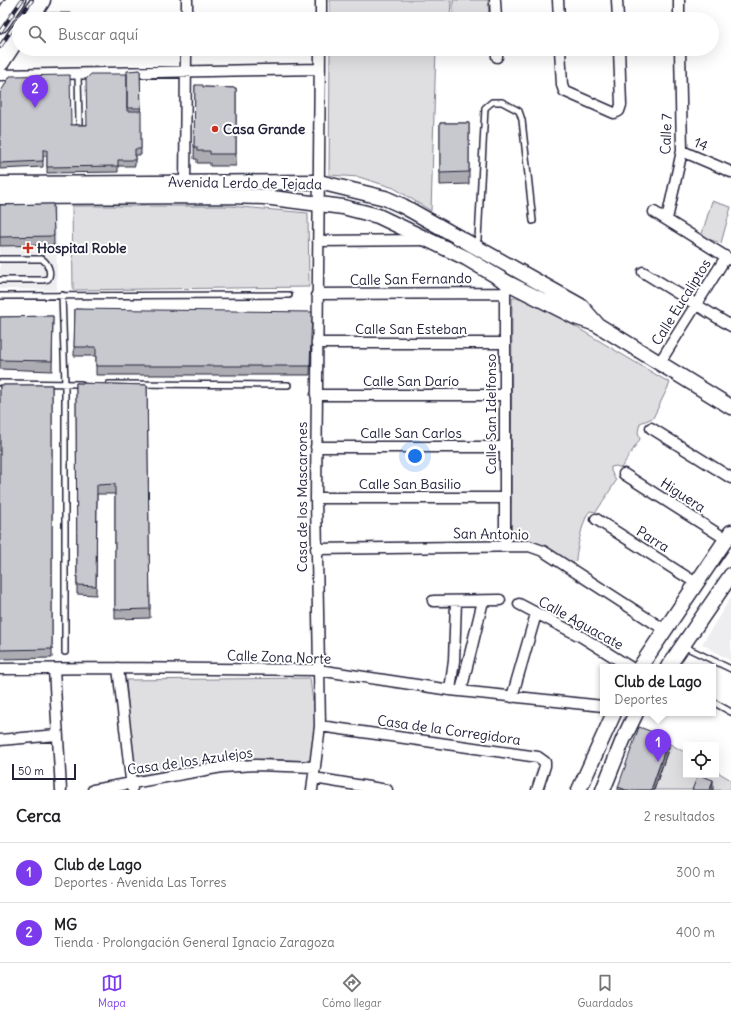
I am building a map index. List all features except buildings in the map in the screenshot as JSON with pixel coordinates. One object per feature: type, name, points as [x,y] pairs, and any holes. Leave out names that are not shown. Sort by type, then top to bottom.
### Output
[{"type":"highway","points":[[0,23],[16,0]]},
{"type":"highway","points":[[33,12],[41,0]]},
{"type":"highway","points":[[0,62],[12,44]]},
{"type":"street","points":[[187,0],[187,12]]},
{"type":"street","points":[[321,0],[321,12]]},
{"type":"street","points":[[496,0],[496,12]]},
{"type":"street","points":[[558,0],[559,12]]},
{"type":"street","points":[[617,0],[618,12]]},
{"type":"street","points":[[679,0],[679,12]]},
{"type":"street","points":[[185,189],[186,56]]},
{"type":"street","name":"Casa de los Mascarones","points":[[312,790],[320,726],[316,549],[316,343],[320,56]]},
{"type":"street","points":[[560,56],[562,84],[565,93],[614,113],[619,111],[621,105],[619,56]]},
{"type":"street","name":"Calle 7","points":[[667,219],[682,151],[680,56]]},
{"type":"street","points":[[0,75],[320,70]]},
{"type":"street","name":"14","points":[[682,151],[731,172]]},
{"type":"street","name":"Avenida Lerdo de Tejada","points":[[0,197],[32,199],[319,182],[385,198],[403,206],[469,253],[506,288],[575,317],[596,324],[731,407]]},
{"type":"street","name":"Avenida Lerdo de Tejada","points":[[0,184],[185,189],[318,202],[343,206],[378,216],[426,240],[469,253],[581,306],[596,324]]},
{"type":"street","points":[[654,212],[729,259]]},
{"type":"street","points":[[318,241],[426,240]]},
{"type":"street","name":"Calle Eucaliptos","points":[[660,362],[729,259]]},
{"type":"street","points":[[643,272],[731,326]]},
{"type":"street","name":"Calle San Fernando","points":[[317,294],[506,288]]},
{"type":"street","name":"Calle San Idelfonso","points":[[505,546],[506,288]]},
{"type":"street","name":"Calle San Esteban","points":[[316,343],[505,343]]},
{"type":"street","name":"Calle San Darío","points":[[316,395],[506,395]]},
{"type":"street","points":[[651,428],[731,478]]},
{"type":"street","name":"Calle San Carlos","points":[[316,447],[505,447]]},
{"type":"street","name":"Higuera","points":[[624,474],[729,536]]},
{"type":"street","name":"Calle San Basilio","points":[[316,498],[505,498]]},
{"type":"street","name":"Parra","points":[[596,520],[696,583]]},
{"type":"street","points":[[644,664],[696,583],[729,536]]},
{"type":"street","name":"San Antonio","points":[[316,549],[529,546],[543,551],[665,630]]},
{"type":"street","points":[[670,664],[731,575]]},
{"type":"street","points":[[433,601],[500,600]]},
{"type":"street","points":[[450,690],[454,661],[456,601]]},
{"type":"street","points":[[461,691],[483,601]]},
{"type":"street","name":"Calle Aguacate","points":[[519,604],[582,637],[625,664]]},
{"type":"street","points":[[512,697],[536,614]]},
{"type":"street","points":[[454,661],[467,662]]},
{"type":"street","points":[[118,668],[131,787]]},
{"type":"street","name":"Calle Zona Norte","points":[[0,669],[118,668],[318,670],[450,690],[600,706]]},
{"type":"street","points":[[54,669],[61,790]]},
{"type":"street","points":[[580,790],[613,716]]},
{"type":"street","points":[[603,790],[632,716]]},
{"type":"street","name":"Casa de la Corregidora","points":[[320,726],[538,757],[545,762],[545,766],[537,790]]},
{"type":"street","points":[[0,740],[57,735]]},
{"type":"street","name":"Casa de los Azulejos","points":[[93,790],[131,787],[222,767],[256,765],[315,767]]},
{"type":"street","points":[[314,778],[387,790]]},
{"type":"lane","points":[[78,73],[79,123]]},
{"type":"lane","points":[[469,253],[478,239],[485,108],[492,102],[502,102],[519,111],[522,120],[533,221]]},
{"type":"lane","points":[[0,259],[42,259],[48,266],[50,272],[48,279],[43,280],[0,280]]},
{"type":"lane","points":[[62,295],[66,384],[65,652]]},
{"type":"lane","points":[[0,296],[289,295]]},
{"type":"lane","points":[[0,383],[89,384]]},
{"type":"lane","points":[[105,384],[288,385]]},
{"type":"lane","points":[[682,646],[731,669]]},
{"type":"lane","points":[[716,704],[731,712]]},
{"type":"shaded area","points":[[330,0],[451,0],[450,12],[330,12]]},
{"type":"shaded area","points":[[453,0],[488,0],[489,12],[453,12]]},
{"type":"shaded area","points":[[330,56],[436,56],[431,211],[394,188],[359,177],[329,175]]},
{"type":"shaded area","points":[[712,201],[731,207],[721,243],[701,237]]},
{"type":"shaded area","name":"Hospital Roble","points":[[56,205],[57,290],[0,289],[0,208]]},
{"type":"shaded area","points":[[72,206],[230,206],[308,213],[309,287],[73,290]]},
{"type":"shaded area","points":[[512,298],[521,298],[566,321],[670,383],[653,418],[640,423],[638,432],[640,439],[621,468],[616,466],[611,467],[611,471],[616,481],[596,512],[590,511],[585,519],[577,549],[576,560],[571,565],[550,550],[536,544],[511,541]]},
{"type":"shaded area","points":[[731,597],[731,661],[702,644]]},
{"type":"shaded area","points":[[310,678],[316,727],[313,761],[264,759],[216,763],[134,780],[126,680]]},
{"type":"shaded area","points":[[642,728],[683,751],[683,778],[719,778],[719,773],[731,780],[731,790],[620,790]]},
{"type":"railway","points":[[14,12],[22,0]]},
{"type":"railway","points":[[24,12],[32,0]]},
{"type":"railway","points":[[0,32],[12,15]]},
{"type":"railway","points":[[0,47],[12,29]]},
{"type":"place","name":"MG","points":[[35,108]]},
{"type":"place","name":"Casa Grande","points":[[215,129]]},
{"type":"place","name":"Hospital Roble","points":[[28,248]]},
{"type":"place","name":"Club de Lago","points":[[658,762]]}]
